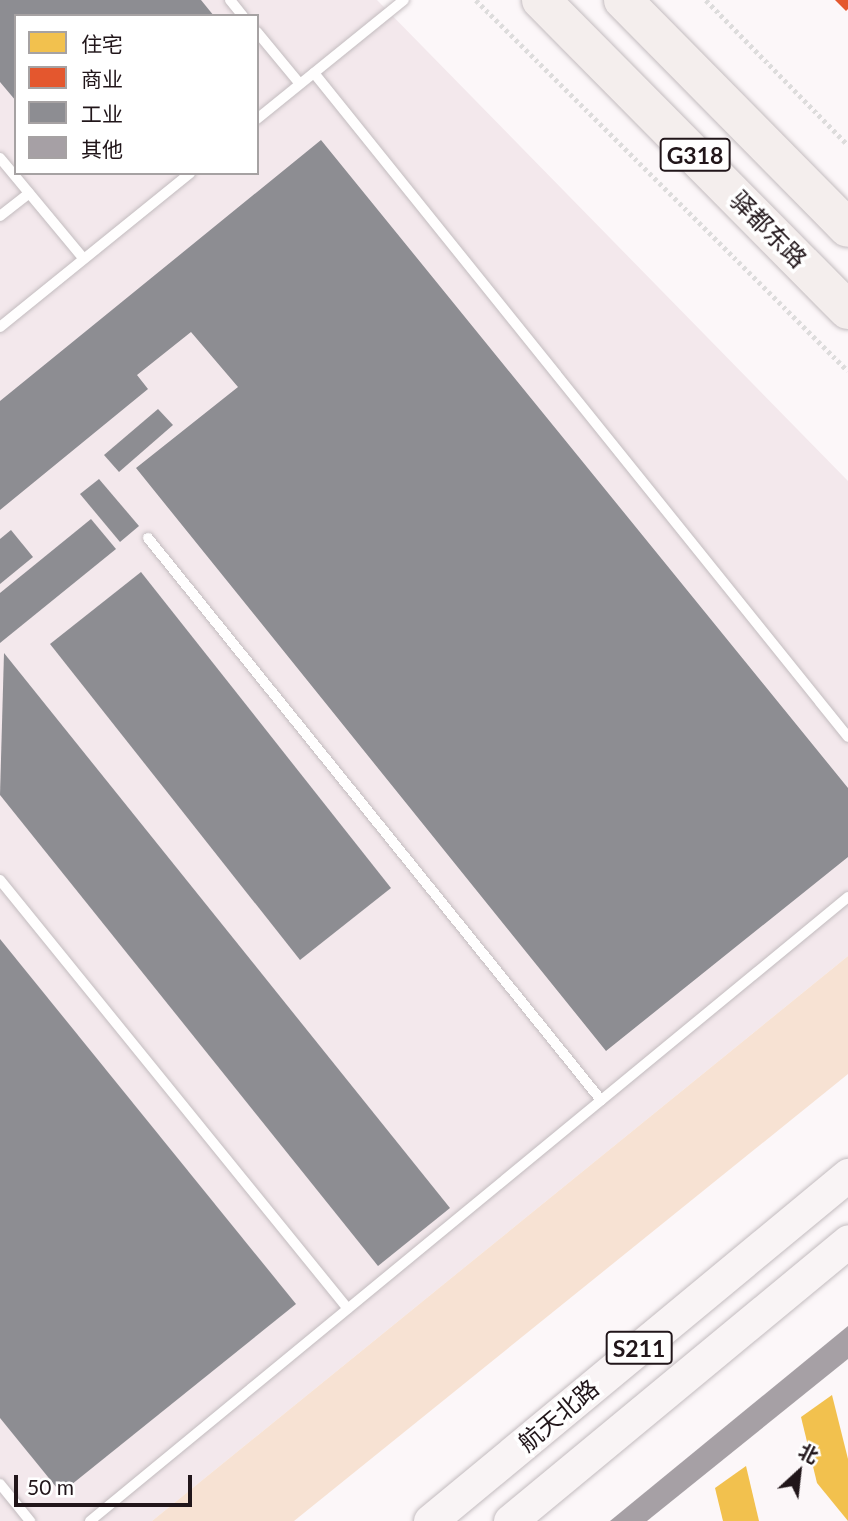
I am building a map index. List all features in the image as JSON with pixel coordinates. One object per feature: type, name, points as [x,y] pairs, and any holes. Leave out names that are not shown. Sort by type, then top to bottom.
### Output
[{"type":"highway","name":"驿都东路","points":[[541,0],[848,310]]},
{"type":"highway","name":"G318","points":[[623,0],[848,228]]},
{"type":"main road","name":"航天北路","points":[[430,1521],[848,1175]]},
{"type":"main road","name":"航天北路","points":[[510,1521],[848,1241]]},
{"type":"lane","points":[[230,0],[241,14]]},
{"type":"lane","points":[[259,117],[404,0]]},
{"type":"lane","points":[[259,34],[300,84]]},
{"type":"lane","points":[[314,73],[848,737]]},
{"type":"lane","points":[[0,158],[14,175]]},
{"type":"lane","points":[[14,175],[84,260]]},
{"type":"lane","points":[[0,327],[188,175]]},
{"type":"lane","points":[[0,216],[29,193]]},
{"type":"lane","points":[[148,538],[601,1100]]},
{"type":"lane","points":[[0,880],[348,1309]]},
{"type":"lane","points":[[90,1521],[848,897]]},
{"type":"lane","points":[[0,1484],[30,1521]]},
{"type":"path","points":[[476,0],[848,372]]},
{"type":"path","points":[[706,0],[848,145]]},
{"type":"shaded area","points":[[0,0],[377,0],[848,481],[848,956],[152,1521],[0,1521]]},
{"type":"shaded area","points":[[848,956],[848,1074],[294,1521],[152,1521]]},
{"type":"building: 住宅","points":[[832,1395],[848,1459],[848,1521],[817,1483],[801,1417]]},
{"type":"building: 住宅","points":[[746,1466],[759,1521],[723,1521],[715,1488]]},
{"type":"building: 商业","points":[[835,0],[848,0],[848,9],[846,11]]},
{"type":"building: 工业","points":[[0,0],[201,0],[212,14],[14,14],[14,99],[0,82]]},
{"type":"building: 工业","points":[[321,140],[848,788],[848,857],[606,1051],[136,468],[238,387],[191,332],[137,375],[148,389],[0,510],[0,401]]},
{"type":"building: 工业","points":[[158,409],[173,425],[119,472],[104,455]]},
{"type":"building: 工业","points":[[99,479],[139,526],[120,542],[80,494]]},
{"type":"building: 工业","points":[[91,519],[116,549],[0,643],[0,593]]},
{"type":"building: 工业","points":[[11,530],[33,557],[0,584],[0,539]]},
{"type":"building: 工业","points":[[141,572],[391,888],[300,960],[50,644]]},
{"type":"building: 工业","points":[[4,653],[450,1208],[378,1266],[0,795]]},
{"type":"building: 工业","points":[[0,939],[296,1304],[61,1493],[0,1418]]},
{"type":"building: 其他","points":[[848,1326],[848,1359],[647,1521],[610,1521]]}]
